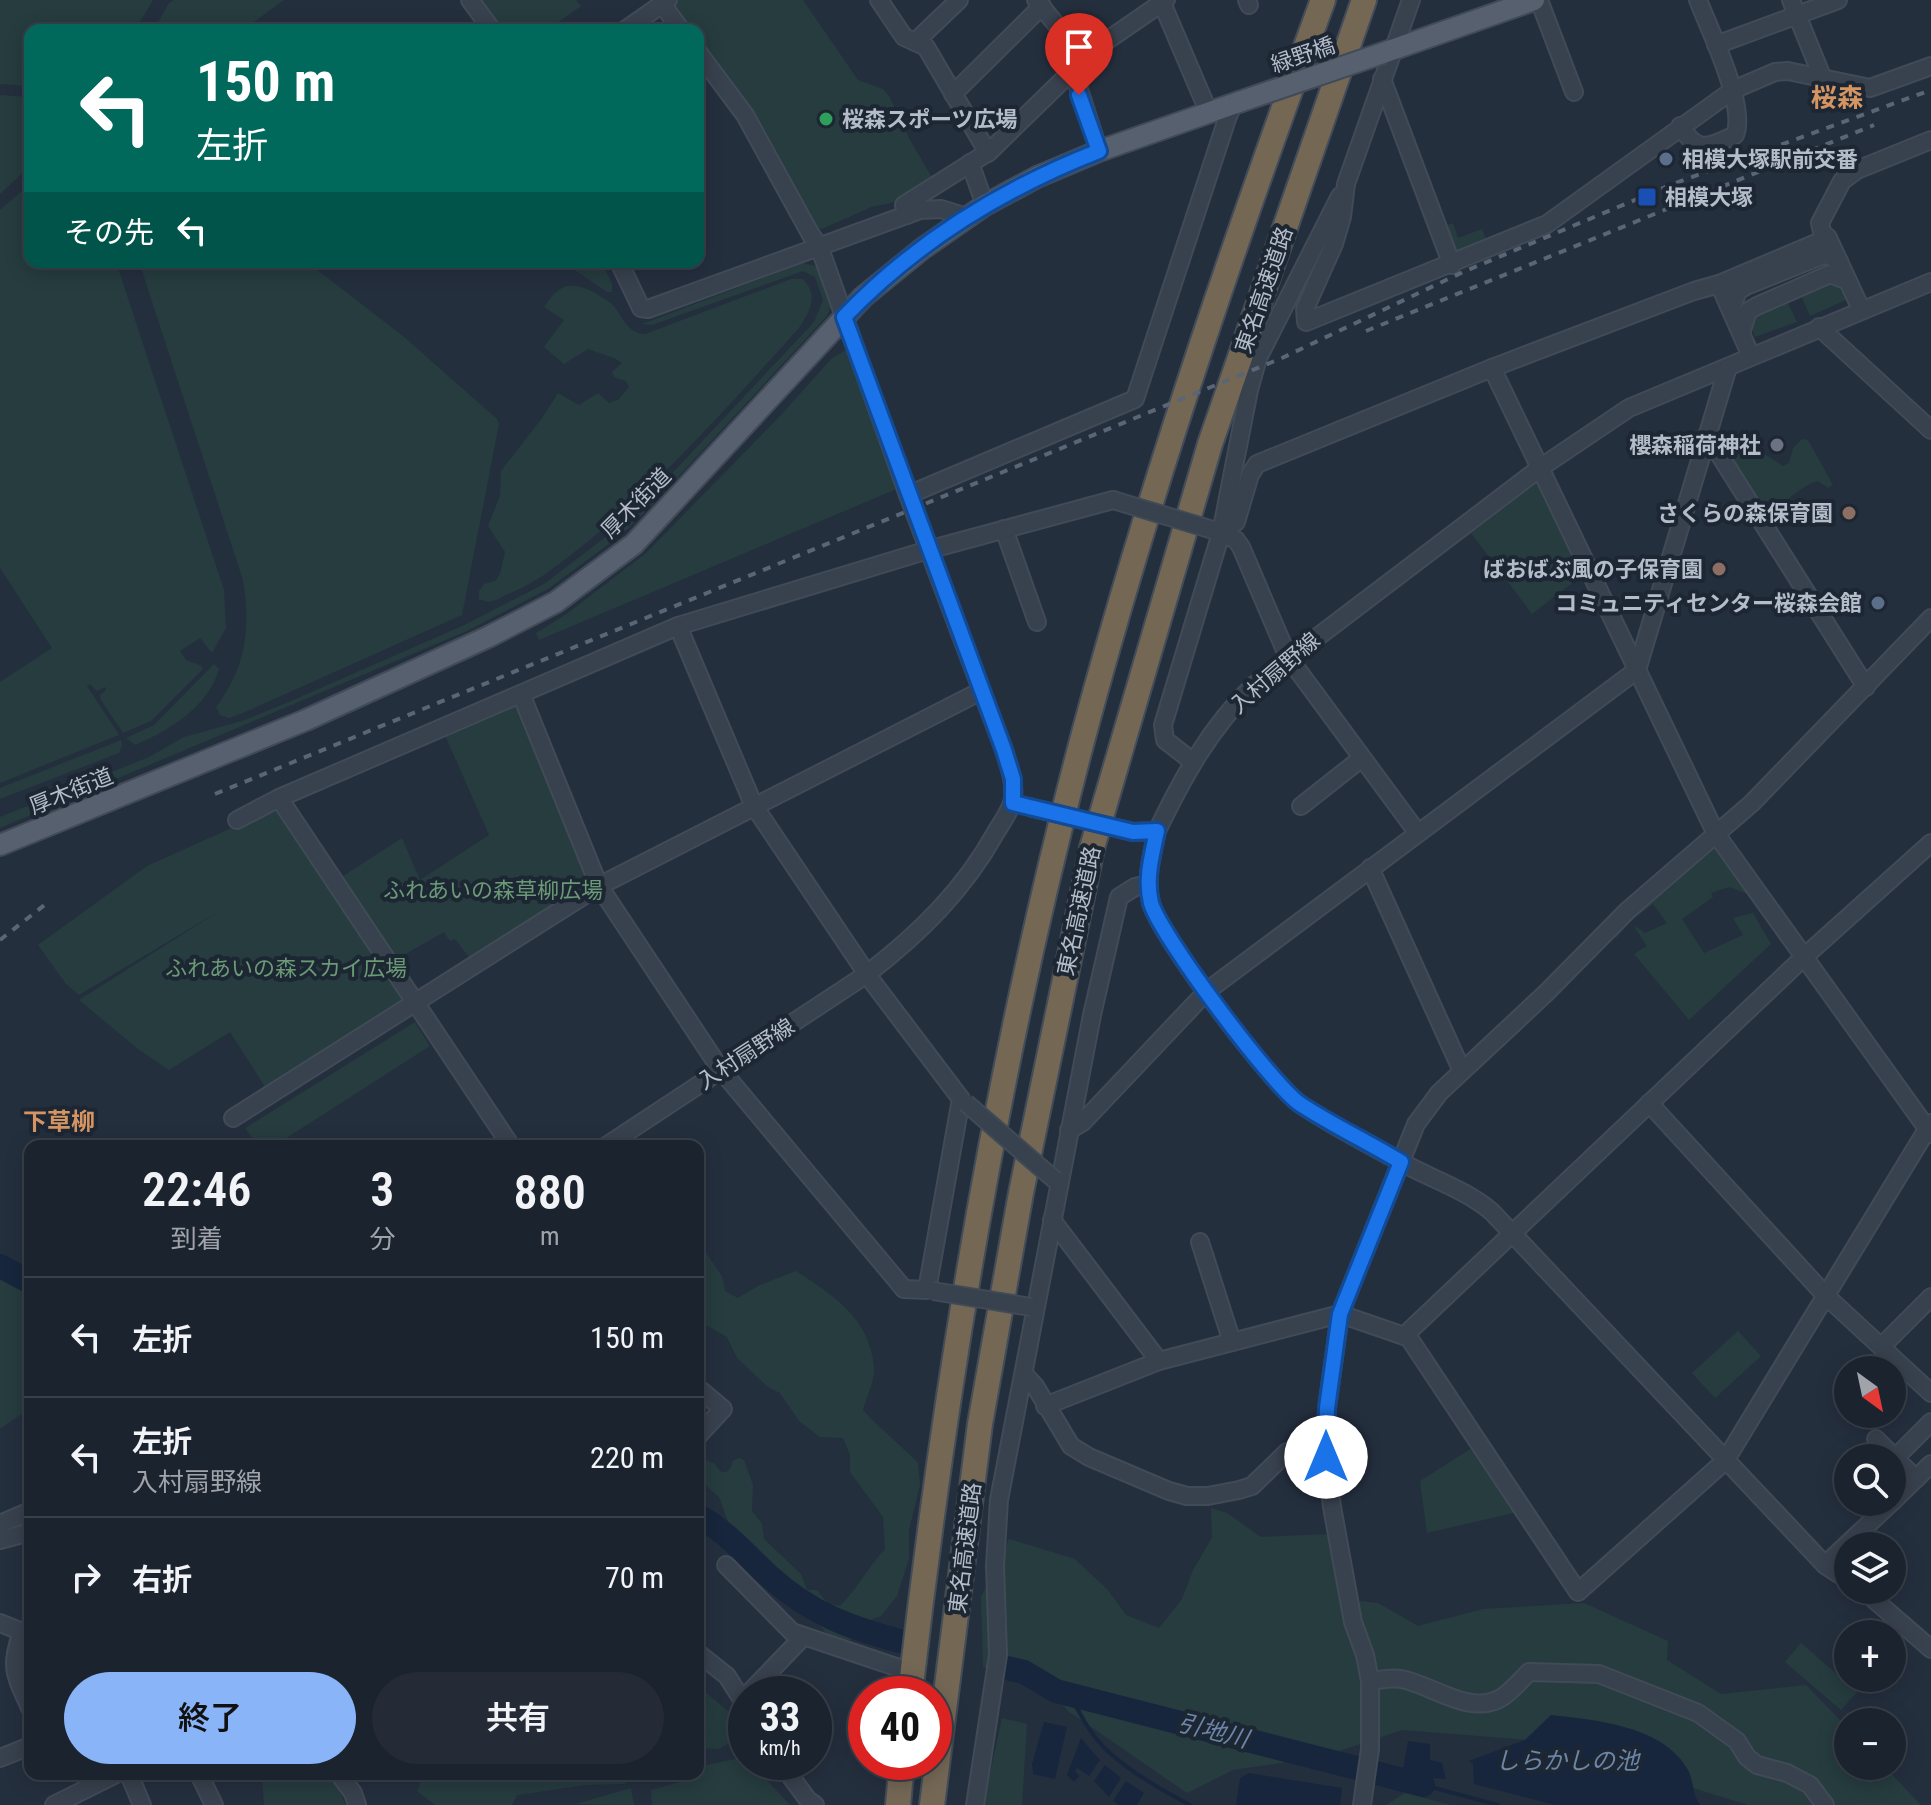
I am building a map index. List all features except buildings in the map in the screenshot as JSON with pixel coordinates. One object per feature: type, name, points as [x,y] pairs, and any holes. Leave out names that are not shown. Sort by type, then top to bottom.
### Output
[{"type":"highway","name":"東名高速道路","points":[[912,1676],[945,1419],[983,1186],[1056,843],[1094,695],[1172,429],[1323,0]]},
{"type":"highway","name":"東名高速道路","points":[[932,1805],[980,1424],[1021,1193],[1092,848],[1210,444],[1364,0]]},
{"type":"highway","points":[[898,1805],[900,1780]]},
{"type":"main road","name":"緑野橋","points":[[1236,102],[1537,0]]},
{"type":"main road","name":"厚木街道","points":[[0,845],[306,720],[488,637],[556,602],[634,544],[844,317],[896,269],[985,205],[1037,177],[1099,151],[1236,102]]},
{"type":"street","points":[[470,0],[488,24]]},
{"type":"street","points":[[879,0],[904,37],[926,47],[988,153]]},
{"type":"street","points":[[915,42],[959,0]]},
{"type":"street","points":[[1192,761],[1165,740],[1163,725],[1217,532],[1258,358],[1346,184],[1389,51],[1411,0]]},
{"type":"street","points":[[1537,0],[1574,92]]},
{"type":"street","points":[[1680,126],[1689,140],[1701,147],[1710,147],[1735,135],[1740,124],[1733,90],[1698,0]]},
{"type":"street","points":[[1716,45],[1794,8],[1838,0]]},
{"type":"street","points":[[634,24],[665,2],[678,24]]},
{"type":"street","points":[[907,215],[904,205],[988,153],[1071,69],[1164,2],[1209,113]]},
{"type":"street","points":[[953,94],[1039,3],[1059,28],[1099,151]]},
{"type":"street","points":[[1794,8],[1823,79]]},
{"type":"street","points":[[704,60],[745,115],[819,246],[1021,805],[1133,832],[1157,831]]},
{"type":"street","points":[[1346,184],[1342,217],[1334,244],[1305,309],[1306,322],[1547,224],[1733,90],[1775,72],[1788,71],[1870,88],[1931,66]]},
{"type":"street","points":[[1382,79],[1452,265]]},
{"type":"street","points":[[908,495],[1135,399],[1228,116],[1236,102]]},
{"type":"street","points":[[1861,309],[1820,223],[1842,181],[1857,170],[1931,140]]},
{"type":"street","points":[[970,163],[985,205]]},
{"type":"street","points":[[622,268],[641,308],[648,309],[920,210],[941,209],[967,217]]},
{"type":"street","points":[[1217,532],[1236,522],[1250,475],[1257,464],[1492,368],[1719,284],[1828,238]]},
{"type":"street","points":[[1736,321],[1738,291],[1746,286],[1821,256],[1828,255],[1843,271]]},
{"type":"street","points":[[1736,321],[1757,306],[1843,271]]},
{"type":"street","name":"入村扇野線","points":[[1148,884],[1157,831],[1192,761],[1234,704],[1288,657],[1540,468],[1629,408],[1931,282]]},
{"type":"street","points":[[1719,284],[1751,356]]},
{"type":"street","points":[[1819,327],[1931,430]]},
{"type":"street","points":[[1069,1130],[1083,1122],[1207,991],[1637,670],[1728,367]]},
{"type":"street","points":[[1045,1406],[1159,1361],[1340,1314],[1404,1336],[1409,1338],[1578,1592],[1725,1461],[1929,1128],[1716,834],[1492,368]]},
{"type":"street","points":[[1707,435],[1866,687]]},
{"type":"street","points":[[237,820],[279,798],[678,626],[928,550],[1113,500],[1236,540],[1288,657],[1417,832]]},
{"type":"street","points":[[1004,529],[1023,605],[1037,622]]},
{"type":"street","points":[[1362,1805],[1372,1724],[1370,1681],[1353,1622],[1332,1507],[1326,1457],[1327,1408],[1340,1314],[1422,1116],[1439,1093],[1546,993],[1627,911],[1752,803],[1931,618]]},
{"type":"street","points":[[678,626],[754,806],[867,974],[964,1101],[1058,1182]]},
{"type":"street","points":[[233,1118],[599,886],[981,691]]},
{"type":"street","points":[[521,694],[599,886],[721,1070],[904,1289],[930,1290],[1035,1307]]},
{"type":"street","points":[[1301,806],[1362,758]]},
{"type":"street","points":[[279,798],[507,1140]]},
{"type":"street","name":"入村扇野線","points":[[615,1140],[867,974],[906,944],[947,902],[1021,805]]},
{"type":"street","points":[[1404,1336],[1804,957],[1931,843]]},
{"type":"street","points":[[1370,868],[1462,1071]]},
{"type":"street","points":[[975,1805],[998,1655],[995,1566],[999,1500],[1058,1182],[1119,897],[1135,887],[1148,884],[1154,914],[1161,927],[1277,1083],[1298,1103],[1401,1162],[1479,1201],[1725,1461],[1834,1571]]},
{"type":"street","points":[[930,1290],[964,1101]]},
{"type":"street","points":[[1649,1103],[1826,1296],[1931,1393]]},
{"type":"street","points":[[1052,1220],[1159,1361]]},
{"type":"street","points":[[1200,1242],[1232,1342]]},
{"type":"street","points":[[1881,1347],[1931,1297]]},
{"type":"street","points":[[1024,1374],[1035,1386],[1071,1446],[1089,1457],[1187,1496],[1208,1496],[1252,1486],[1287,1452],[1326,1457]]},
{"type":"street","points":[[704,1393],[723,1409],[704,1430]]},
{"type":"street","points":[[1906,1447],[1931,1422]]},
{"type":"street","points":[[1876,1439],[1881,1444]]},
{"type":"street","points":[[1906,1489],[1931,1464]]},
{"type":"street","points":[[1906,1469],[1916,1479]]},
{"type":"street","points":[[0,1524],[24,1514]]},
{"type":"street","points":[[1825,1565],[1877,1516]]},
{"type":"street","points":[[0,1540],[24,1534]]},
{"type":"street","points":[[726,1565],[792,1632],[899,1668]]},
{"type":"street","points":[[1879,1604],[1931,1649]]},
{"type":"street","points":[[0,1623],[24,1632]]},
{"type":"street","points":[[24,1637],[13,1656],[14,1673],[24,1695]]},
{"type":"street","points":[[767,1676],[803,1637]]},
{"type":"street","points":[[704,1658],[728,1677]]},
{"type":"street","points":[[1370,1681],[1396,1678],[1435,1688],[1446,1696],[1470,1703],[1492,1702],[1504,1696],[1529,1672],[1599,1674],[1698,1713],[1737,1741],[1747,1757],[1757,1765],[1787,1773],[1810,1785],[1825,1805]]},
{"type":"street","points":[[0,1758],[24,1748]]},
{"type":"street","points":[[54,1805],[104,1780]]},
{"type":"street","points":[[132,1780],[142,1805]]},
{"type":"street","points":[[202,1780],[214,1805]]},
{"type":"street","points":[[343,1780],[357,1805]]},
{"type":"street","points":[[793,1780],[815,1805]]},
{"type":"green space","points":[[0,0],[153,0],[139,24],[24,24],[24,86],[0,84]]},
{"type":"green space","points":[[174,0],[284,0],[251,24],[157,24]]},
{"type":"green space","points":[[475,0],[576,0],[581,6],[556,24],[493,24]]},
{"type":"green space","name":"桜森スポーツ広場","points":[[679,0],[803,0],[858,80],[883,89],[889,96],[933,179],[898,200],[874,206],[815,232],[704,56],[704,24],[682,24],[671,5]]},
{"type":"green space","points":[[0,95],[24,97],[24,172],[0,194]]},
{"type":"green space","points":[[24,189],[24,268],[118,268],[224,590],[226,628],[212,653],[200,638],[180,651],[186,660],[203,669],[151,721],[123,733],[101,700],[100,695],[106,690],[105,687],[97,691],[90,684],[87,686],[119,735],[0,783],[0,682],[52,648],[0,568],[0,210]]},
{"type":"green space","points":[[1453,223],[1458,238],[1482,229],[1488,244],[1455,257],[1443,227]]},
{"type":"green space","points":[[803,263],[820,267],[832,305],[827,316],[655,502],[621,535],[548,589],[467,631],[0,828],[0,817],[149,757],[184,737],[245,720],[298,698],[464,625],[544,584],[616,529],[650,497],[814,322],[823,300],[815,277],[803,271],[652,325],[642,324]]},
{"type":"green space","points":[[141,268],[315,268],[403,336],[499,424],[462,615],[229,718],[220,715],[216,707],[234,677],[244,646],[246,614],[243,580]]},
{"type":"green space","points":[[572,268],[604,268],[612,283],[612,292],[607,292]]},
{"type":"green space","points":[[791,279],[803,279],[811,291],[811,304],[803,322],[678,458],[614,520],[544,575],[496,600],[488,602],[479,599],[479,591],[484,584],[495,581],[500,574],[505,552],[488,526],[500,496],[501,471],[558,393],[579,405],[598,393],[609,403],[618,400],[629,387],[626,381],[614,377],[612,372],[622,363],[614,358],[588,349],[564,364],[544,347],[564,320],[544,307],[555,293],[573,286],[597,294],[613,305],[630,328],[645,334]]},
{"type":"green space","points":[[1829,281],[1843,285],[1846,300],[1810,316],[1800,293]]},
{"type":"green space","points":[[1786,299],[1797,322],[1755,337],[1750,326],[1754,314]]},
{"type":"green space","points":[[844,351],[849,352],[899,488],[539,640],[536,633],[565,615],[646,553],[781,415],[832,358]]},
{"type":"green space","points":[[1739,435],[1746,436],[1754,452],[1766,455],[1783,466],[1789,463],[1793,448],[1802,439],[1808,440],[1833,485],[1828,488],[1818,481],[1798,492],[1769,516],[1760,513],[1727,453]]},
{"type":"green space","points":[[1537,483],[1542,484],[1584,574],[1532,614],[1471,533]]},
{"type":"green space","points":[[214,664],[219,669],[214,682],[186,716],[135,745],[126,738],[154,725]]},
{"type":"green space","name":"ふれあいの森草柳広場","points":[[517,702],[593,883],[472,961],[455,939],[450,941],[444,932],[397,959],[340,878],[402,838],[420,880],[489,835],[444,733]]},
{"type":"green space","points":[[121,740],[119,753],[0,799],[0,788]]},
{"type":"green space","name":"ふれあいの森スカイ広場","points":[[274,809],[280,810],[405,995],[401,1006],[267,1090],[230,1032],[169,1070],[138,1049],[79,1000],[221,910],[79,995],[66,984],[38,945],[147,866]]},
{"type":"green space","points":[[1714,843],[1750,895],[1729,887],[1711,893],[1713,897],[1682,919],[1704,953],[1743,935],[1733,918],[1753,913],[1771,944],[1689,1020],[1634,954],[1647,946],[1633,925],[1645,933],[1667,923],[1653,904],[1632,920],[1616,938],[1610,934]]},
{"type":"green space","points":[[415,1022],[430,1046],[283,1140],[254,1140],[245,1128]]},
{"type":"green space","points":[[704,1250],[722,1276],[725,1291],[738,1298],[760,1285],[796,1271],[848,1310],[866,1336],[874,1373],[863,1410],[918,1463],[920,1485],[909,1530],[909,1559],[897,1596],[881,1616],[865,1622],[857,1638],[840,1642],[824,1631],[804,1598],[773,1574],[762,1559],[735,1541],[719,1497],[705,1485],[706,1460],[724,1472],[729,1470],[733,1461],[739,1458],[744,1460],[753,1485],[752,1511],[762,1524],[764,1539],[801,1574],[807,1590],[817,1590],[828,1604],[840,1606],[885,1549],[883,1517],[850,1472],[850,1455],[843,1438],[820,1437],[799,1421],[780,1393],[768,1387],[737,1358],[727,1337],[704,1324]]},
{"type":"green space","points":[[0,1273],[24,1288],[24,1412],[0,1429]]},
{"type":"green space","points":[[1738,1331],[1761,1356],[1715,1398],[1692,1373]]},
{"type":"green space","points":[[1475,1446],[1518,1512],[1427,1533],[1420,1481]]},
{"type":"green space","points":[[1211,1508],[1227,1513],[1261,1537],[1330,1534],[1341,1599],[1378,1603],[1418,1626],[1483,1609],[1584,1603],[1668,1641],[1667,1660],[1721,1694],[1806,1685],[1834,1714],[1834,1780],[1897,1780],[1921,1805],[1748,1805],[1542,1741],[1402,1730],[1321,1757],[1233,1770],[1187,1793],[1068,1711],[1060,1701],[983,1667],[981,1597],[1009,1539],[1075,1559],[1108,1590],[1126,1615],[1159,1628],[1182,1599],[1193,1570],[1212,1538]]},
{"type":"green space","points":[[1801,1643],[1834,1672],[1834,1692],[1857,1692],[1843,1708],[1839,1708],[1785,1662]]},
{"type":"green space","points":[[704,1691],[728,1711],[728,1744],[719,1749],[704,1748]]},
{"type":"green space","points":[[1002,1718],[1027,1724],[1022,1805],[983,1805]]},
{"type":"green space","points":[[728,1761],[728,1780],[767,1780],[790,1805],[652,1805],[651,1790],[687,1780],[704,1780],[704,1766]]},
{"type":"green space","points":[[262,1780],[334,1780],[346,1805],[264,1805]]},
{"type":"green space","points":[[422,1780],[631,1780],[624,1784],[586,1785],[517,1795],[512,1805],[435,1805],[417,1791]]},
{"type":"green space","points":[[631,1788],[634,1805],[576,1804]]},
{"type":"green space","points":[[1405,1793],[1451,1805],[1386,1805]]},
{"type":"water","name":"しらかしの池","points":[[1551,1715],[1608,1723],[1663,1744],[1677,1755],[1688,1770],[1700,1805],[1555,1805],[1474,1784],[1473,1764],[1469,1761],[1525,1740]]},
{"type":"water","points":[[1044,1722],[1067,1727],[1055,1779],[1033,1774],[1032,1764]]},
{"type":"water","points":[[1081,1738],[1100,1760],[1089,1776],[1077,1768],[1075,1771],[1079,1776],[1074,1782],[1067,1775]]},
{"type":"water","points":[[1408,1741],[1430,1744],[1430,1760],[1442,1763],[1446,1779],[1402,1776]]},
{"type":"water","points":[[1105,1765],[1121,1778],[1109,1797],[1094,1781]]},
{"type":"water","points":[[1249,1773],[1342,1788],[1340,1805],[1236,1805],[1240,1778]]},
{"type":"water","points":[[1126,1781],[1144,1793],[1137,1805],[1119,1805],[1113,1801]]},
{"type":"waterway","name":"引地川","points":[[0,1266],[24,1279]]},
{"type":"waterway","name":"引地川","points":[[704,1520],[799,1600],[846,1624],[900,1641]]},
{"type":"waterway","name":"引地川","points":[[1007,1668],[1024,1672],[1056,1691],[1423,1785]]},
{"type":"waterway","points":[[1069,1694],[1089,1728],[1112,1755],[1150,1783],[1190,1805]]},
{"type":"waterway","points":[[1426,1776],[1423,1785],[1498,1805]]},
{"type":"railway","points":[[215,794],[1282,358],[1463,272],[1673,184],[1931,90]]},
{"type":"railway","points":[[1366,331],[1874,125]]},
{"type":"railway","points":[[0,940],[47,903]]},
{"type":"place","name":"桜森スポーツ広場","points":[[826,119]]},
{"type":"place","name":"相模大塚駅前交番","points":[[1666,159]]},
{"type":"place","name":"相模大塚","points":[[1647,197]]},
{"type":"place","name":"櫻森稲荷神社","points":[[1777,445]]},
{"type":"place","name":"さくらの森保育園","points":[[1849,513]]},
{"type":"place","name":"ばおばぶ風の子保育園","points":[[1719,569]]},
{"type":"place","name":"コミュニティセンター桜森会館","points":[[1878,603]]},
{"type":"district","name":"桜森","points":[[1837,98]]},
{"type":"district","name":"下草柳","points":[[59,1122]]},
{"type":"route","points":[[1079,95],[1099,151],[1037,177],[985,205],[896,269],[844,317],[1004,750],[1013,779],[1013,803],[1133,832],[1157,831],[1148,884],[1154,914],[1207,991],[1277,1083],[1298,1103],[1401,1162],[1340,1314],[1327,1408],[1326,1457]]}]
